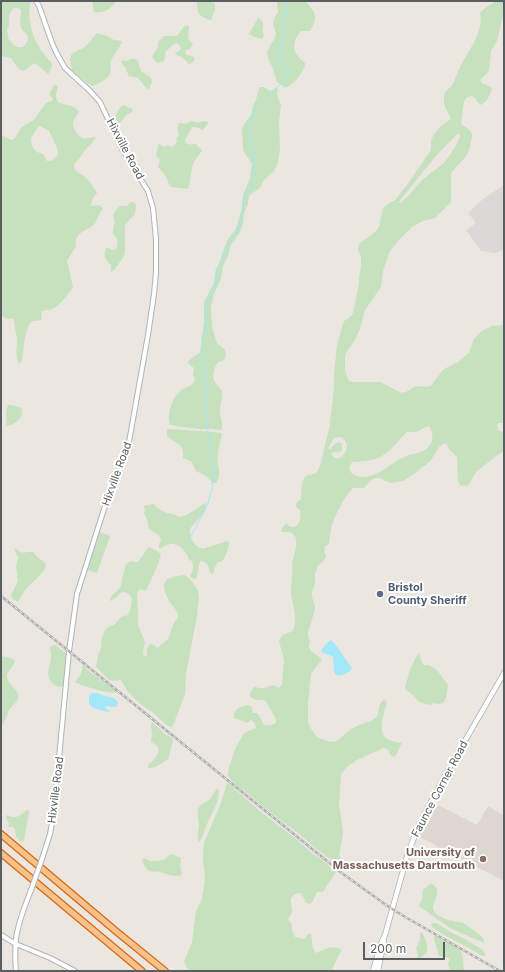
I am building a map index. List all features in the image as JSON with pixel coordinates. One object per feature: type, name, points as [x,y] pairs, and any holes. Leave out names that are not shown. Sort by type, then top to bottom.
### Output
[{"type":"highway","points":[[1,834],[165,971]]},
{"type":"highway","points":[[1,853],[142,971]]},
{"type":"main road","name":"Faunce Corner Road","points":[[373,971],[380,946],[385,935],[408,853],[419,825],[443,779],[504,673]]},
{"type":"main road","name":"Faunce Corner Road","points":[[378,971],[384,947],[385,935]]},
{"type":"street","name":"Hixville Road","points":[[16,971],[16,944],[20,921],[50,834],[54,812],[68,658],[76,598],[104,509],[129,442],[149,328],[156,273],[156,239],[153,208],[148,191],[122,148],[100,102],[65,68],[52,43],[36,1]]},
{"type":"street","points":[[1,935],[16,944],[50,958],[75,971]]},
{"type":"shaded area","points":[[504,185],[504,250],[495,253],[481,251],[466,230],[476,223],[468,213],[483,199]]},
{"type":"shaded area","name":"University of Massachusetts Dartmouth","points":[[434,803],[477,825],[488,806],[504,815],[504,881],[418,836]]},
{"type":"green space","points":[[1,1],[30,1],[29,14],[32,32],[40,49],[52,64],[49,73],[48,74],[35,63],[23,71],[19,69],[11,58],[1,56]],"holes":[[[14,8],[21,10],[21,29],[28,36],[26,44],[22,47],[16,46],[9,40],[7,29],[9,26],[9,16],[11,12]]]},
{"type":"green space","points":[[92,1],[116,1],[106,10],[94,12]]},
{"type":"green space","points":[[196,1],[210,1],[215,4],[215,10],[211,20],[203,17],[199,13]]},
{"type":"green space","points":[[277,1],[305,1],[315,14],[314,23],[310,31],[301,31],[294,44],[295,52],[305,63],[303,70],[295,81],[285,88],[277,82],[267,53],[276,33],[273,24],[274,18],[278,13]]},
{"type":"green space","points":[[496,1],[504,1],[504,12],[497,41],[491,51],[489,70],[480,80],[482,83],[491,87],[492,90],[486,101],[480,105],[472,96],[467,97],[464,101],[461,124],[472,133],[472,136],[470,149],[467,155],[451,173],[451,202],[435,218],[423,221],[413,226],[390,251],[383,271],[381,287],[365,310],[360,329],[355,340],[347,351],[345,357],[345,370],[350,382],[380,382],[402,393],[416,386],[431,386],[444,369],[458,362],[469,353],[474,339],[482,331],[492,326],[504,325],[504,423],[499,423],[497,425],[498,430],[501,432],[504,431],[504,451],[476,472],[470,483],[465,486],[460,485],[458,481],[457,457],[446,443],[443,444],[439,447],[426,465],[403,481],[391,483],[380,478],[376,478],[371,480],[364,488],[355,488],[351,490],[333,521],[329,544],[325,546],[325,559],[318,566],[312,592],[315,610],[308,632],[310,641],[309,647],[312,652],[322,659],[311,674],[308,703],[308,723],[317,737],[330,742],[337,741],[351,729],[377,717],[380,704],[384,699],[387,703],[382,722],[382,732],[387,739],[402,743],[395,757],[391,755],[387,749],[383,748],[357,760],[347,767],[341,774],[339,805],[343,833],[339,856],[343,863],[336,863],[237,786],[228,776],[236,747],[241,738],[244,733],[256,728],[255,723],[251,720],[247,723],[234,718],[234,713],[238,708],[248,705],[252,707],[253,713],[257,713],[259,715],[264,725],[274,724],[276,722],[276,719],[267,703],[264,700],[252,698],[250,694],[254,687],[262,688],[273,685],[279,688],[282,685],[284,660],[279,641],[283,635],[293,631],[295,626],[291,589],[292,564],[296,539],[294,534],[282,532],[281,530],[286,523],[293,527],[296,527],[298,524],[300,510],[296,507],[296,504],[301,499],[304,478],[316,473],[321,463],[330,424],[337,345],[345,320],[353,313],[358,289],[361,264],[361,257],[358,249],[359,245],[377,230],[385,206],[395,200],[407,185],[431,150],[431,141],[434,134],[440,127],[451,119],[444,105],[445,93],[452,86],[459,69],[478,34],[481,20],[480,13]],"holes":[[[458,134],[460,137],[444,163],[422,180],[400,203],[399,202],[401,199],[436,156]],[[428,426],[430,427],[432,435],[431,442],[423,451],[406,456],[371,476],[362,477],[352,474],[350,471],[349,469],[352,462],[380,457],[389,451],[407,432],[416,432]],[[340,437],[345,440],[347,445],[344,454],[338,458],[334,457],[331,453],[340,452],[342,449],[341,443],[336,443],[330,450],[328,448],[334,438]]]},
{"type":"green space","points":[[258,18],[263,22],[263,39],[249,34]]},
{"type":"green space","points":[[187,25],[189,27],[188,38],[193,44],[190,49],[186,50],[185,52],[187,55],[194,57],[195,59],[192,63],[189,64],[183,58],[175,54],[181,49],[176,43],[165,52],[163,62],[156,62],[152,57],[158,47],[158,42],[164,36],[177,36]]},
{"type":"green space","points":[[97,33],[114,40],[122,41],[111,61],[110,72],[107,78],[92,86],[72,70],[70,60],[73,53],[85,47]]},
{"type":"green space","points":[[131,59],[138,61],[141,71],[151,78],[152,82],[148,90],[138,78],[129,76],[126,68],[122,64],[122,60],[126,61]]},
{"type":"green space","points":[[54,85],[56,85],[58,87],[56,94],[57,101],[79,111],[73,125],[75,131],[83,139],[96,137],[75,163],[74,168],[87,179],[97,193],[92,200],[91,206],[99,205],[103,207],[94,225],[79,234],[76,239],[76,246],[67,261],[73,287],[64,300],[58,305],[52,309],[41,312],[41,320],[31,322],[26,335],[22,361],[19,364],[14,320],[12,318],[6,319],[1,315],[1,135],[11,140],[14,139],[22,127],[34,120],[46,103],[52,101],[53,99],[50,93]],"holes":[[[40,126],[49,131],[57,148],[58,154],[50,161],[47,161],[43,154],[34,149],[31,138]]]},
{"type":"green space","points":[[260,87],[264,87],[270,91],[275,87],[278,89],[277,95],[281,105],[279,121],[280,149],[277,165],[273,172],[264,180],[260,188],[249,196],[248,204],[244,213],[243,224],[240,232],[231,243],[228,256],[223,266],[221,279],[214,294],[211,306],[212,327],[217,343],[225,350],[226,354],[225,359],[219,362],[216,366],[213,375],[214,380],[222,392],[220,410],[222,429],[199,429],[170,425],[169,412],[174,399],[179,392],[193,384],[195,379],[193,375],[194,368],[188,363],[190,359],[200,352],[204,322],[204,302],[214,283],[215,273],[228,239],[236,229],[242,208],[243,195],[250,178],[252,164],[243,149],[242,129],[251,115]]},
{"type":"green space","points":[[123,105],[133,109],[132,112],[126,115],[121,122],[117,124],[113,120]]},
{"type":"green space","points":[[192,121],[198,123],[204,121],[208,122],[203,130],[192,127],[185,140],[188,144],[196,144],[202,151],[193,165],[188,188],[171,187],[165,175],[158,167],[160,160],[156,156],[158,146],[159,144],[165,147],[167,145],[172,147],[174,146],[177,141],[176,138],[179,135],[179,124],[186,124]]},
{"type":"green space","points":[[131,202],[135,203],[136,207],[135,214],[125,225],[124,256],[111,272],[111,265],[107,261],[104,254],[107,247],[112,250],[116,249],[118,245],[118,241],[113,234],[115,222],[113,215],[120,206],[126,206]]},
{"type":"green space","points":[[8,405],[21,408],[22,414],[16,422],[6,426],[7,410]]},
{"type":"green space","points":[[168,429],[222,434],[218,449],[219,476],[216,483],[213,483],[206,476],[196,471],[192,462],[183,458],[181,446],[167,436]]},
{"type":"green space","points":[[205,503],[206,507],[203,514],[190,529],[193,541],[201,548],[228,541],[229,544],[225,557],[222,561],[218,562],[213,574],[211,574],[208,565],[201,561],[197,577],[195,579],[190,577],[193,569],[192,561],[189,560],[182,548],[172,544],[159,548],[161,541],[160,536],[149,529],[143,506],[154,504],[157,508],[167,513],[180,517],[190,513]]},
{"type":"green space","points":[[100,532],[110,536],[97,573],[87,570]]},
{"type":"green space","points":[[149,547],[161,554],[147,589],[145,591],[140,589],[137,594],[138,625],[145,642],[143,655],[147,655],[147,648],[150,644],[158,648],[167,640],[174,623],[178,618],[177,611],[170,602],[164,590],[165,582],[172,577],[185,575],[194,584],[199,594],[197,616],[186,674],[185,694],[172,728],[140,704],[128,692],[121,680],[109,680],[96,667],[105,630],[114,625],[121,617],[128,615],[132,604],[131,597],[122,592],[112,601],[110,599],[121,587],[125,566],[130,561],[137,562]]},
{"type":"green space","points":[[14,548],[22,553],[33,552],[45,562],[46,566],[42,573],[24,591],[18,602],[12,598],[11,595],[18,581],[16,566],[18,558]]},
{"type":"green space","points":[[53,645],[67,654],[64,683],[62,687],[58,687],[52,683],[48,674],[51,661],[50,648]]},
{"type":"green space","points":[[419,653],[422,663],[437,670],[448,685],[446,697],[443,703],[434,703],[430,705],[423,703],[418,701],[406,690],[405,687],[410,670]]},
{"type":"green space","points":[[1,656],[11,658],[15,661],[7,675],[7,678],[17,692],[18,699],[9,711],[1,728]]},
{"type":"green space","points":[[83,665],[117,692],[100,691],[75,682],[82,671]]},
{"type":"green space","points":[[152,722],[165,734],[172,738],[173,741],[168,759],[155,767],[148,768],[148,765],[158,754],[157,746],[151,742]]},
{"type":"green space","points":[[227,783],[336,872],[323,892],[317,892],[310,904],[306,903],[302,894],[298,893],[293,896],[291,898],[292,911],[288,919],[292,925],[292,931],[295,937],[304,939],[308,934],[311,934],[315,952],[317,953],[332,948],[341,949],[332,971],[191,971],[187,968],[184,962],[192,942],[196,911],[201,901],[204,888],[204,843],[221,803]]},
{"type":"green space","points":[[217,789],[219,790],[219,794],[217,803],[199,842],[197,836],[199,826],[199,808],[209,800]]},
{"type":"green space","points":[[27,810],[29,812],[23,842],[16,837],[15,829],[13,827],[8,827],[9,823],[6,818],[7,815],[16,817],[23,814]]},
{"type":"green space","points":[[171,854],[181,858],[180,868],[182,875],[173,876],[150,871],[146,868],[142,861],[144,858],[150,861],[158,861],[165,859]]},
{"type":"green space","points":[[430,884],[433,884],[437,889],[437,895],[433,907],[437,915],[448,920],[463,923],[482,937],[484,943],[450,928],[419,906],[422,900],[423,890]]},
{"type":"green space","points":[[434,923],[481,949],[485,953],[485,956],[482,956],[442,934],[432,927],[431,924]]},
{"type":"green space","points":[[421,932],[427,945],[427,951],[418,959],[416,948],[420,940]]},
{"type":"green space","points":[[434,935],[458,947],[463,957],[464,971],[450,971],[448,964],[450,959],[439,956]]},
{"type":"water","points":[[331,640],[337,646],[352,669],[342,675],[336,675],[334,672],[333,657],[321,650]]},
{"type":"water","points":[[92,693],[114,698],[118,703],[116,707],[106,706],[105,708],[110,711],[108,712],[93,708],[89,704],[89,696]]},
{"type":"waterway","points":[[190,538],[207,506],[212,489],[214,466],[208,435],[202,337],[207,323],[204,308],[217,281],[216,270],[224,251],[234,241],[241,220],[244,194],[252,190],[254,153],[247,128],[256,107],[280,85],[290,72],[279,59],[288,1]]},
{"type":"railway","points":[[1,596],[343,874],[389,907],[500,971]]},
{"type":"place","name":"Bristol County Sheriff","points":[[380,594]]},
{"type":"place","name":"University of Massachusetts Dartmouth","points":[[483,859]]}]
